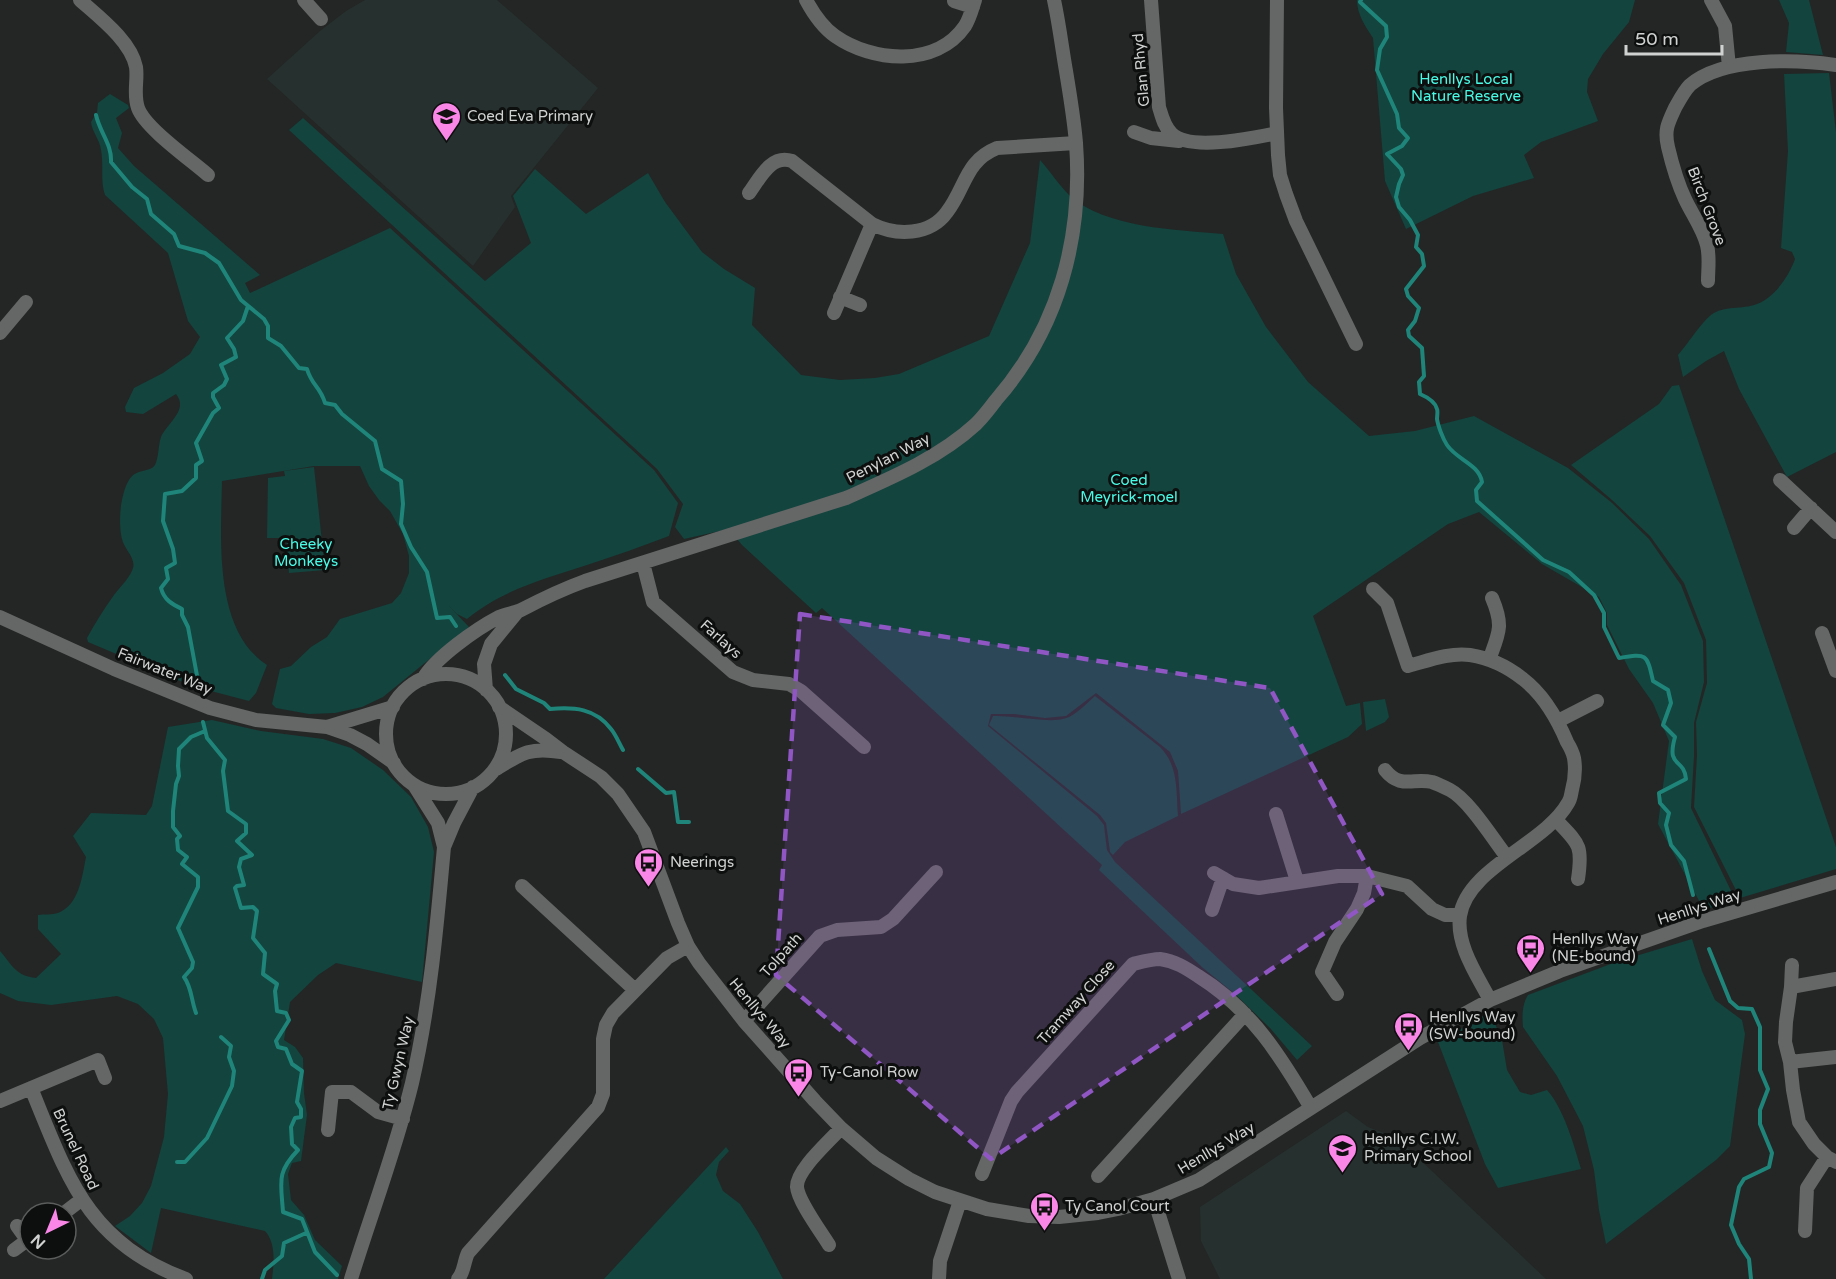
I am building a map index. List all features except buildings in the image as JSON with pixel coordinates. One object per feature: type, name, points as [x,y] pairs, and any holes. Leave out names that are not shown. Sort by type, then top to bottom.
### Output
[{"type":"street","points":[[80,0],[129,48],[136,67],[135,92],[138,109],[147,123],[208,174]]},
{"type":"street","points":[[304,0],[321,18]]},
{"type":"street","points":[[806,0],[811,11],[833,35],[860,50],[892,57],[928,53],[957,36],[965,26],[974,3],[954,1]]},
{"type":"street","name":"Penylan Way","points":[[423,679],[429,668],[501,616],[518,611],[558,591],[585,581],[846,498],[932,456],[976,424],[1006,390],[1030,356],[1046,326],[1064,281],[1071,246],[1076,195],[1076,143],[1054,0]]},
{"type":"street","name":"Glan Rhyd","points":[[1151,0],[1159,108],[1163,122],[1171,134],[1184,141]]},
{"type":"street","points":[[1278,0],[1277,134],[1280,175],[1307,246],[1356,344]]},
{"type":"street","points":[[1711,0],[1725,26],[1730,67]]},
{"type":"street","name":"Birch Grove","points":[[1708,281],[1707,243],[1685,199],[1668,146],[1667,124],[1678,102],[1689,86],[1710,73],[1730,67],[1744,64],[1806,61],[1836,65]]},
{"type":"street","points":[[1134,132],[1151,138],[1184,141],[1220,141],[1277,134]]},
{"type":"street","points":[[749,193],[777,160],[792,161],[872,224],[881,229],[907,233],[936,222],[947,213],[970,168],[988,151],[997,148],[1076,143]]},
{"type":"street","points":[[759,180],[771,189]]},
{"type":"street","points":[[834,313],[872,224]]},
{"type":"street","points":[[840,297],[860,305]]},
{"type":"street","points":[[0,333],[26,302]]},
{"type":"street","points":[[1780,480],[1836,532]]},
{"type":"street","points":[[1794,528],[1811,508]]},
{"type":"street","name":"Farlays","points":[[643,563],[653,602],[734,672],[753,680],[789,684],[864,747]]},
{"type":"street","points":[[1373,589],[1387,603],[1407,666],[1468,654],[1505,666],[1544,698],[1558,721],[1574,756],[1575,775],[1570,801],[1556,820],[1507,857],[1476,885],[1466,899],[1460,915],[1463,946],[1490,1000]]},
{"type":"street","points":[[1489,660],[1499,632],[1500,615],[1492,598]]},
{"type":"street","name":"Penylan Way","points":[[486,690],[484,664],[490,644],[518,611]]},
{"type":"street","name":"Fairwater Way","points":[[0,617],[114,669],[210,708],[256,720],[327,727],[367,744],[394,763]]},
{"type":"street","points":[[1822,633],[1832,651],[1836,671]]},
{"type":"street","points":[[439,674],[451,674],[474,680],[499,706],[506,727],[504,750],[493,771],[473,787],[454,793],[430,791],[413,783],[394,763],[389,752],[387,729],[393,707],[407,688],[423,679],[439,674]]},
{"type":"street","points":[[1558,721],[1598,701]]},
{"type":"street","name":"Henllys Way","points":[[499,706],[601,777],[618,794],[644,832],[664,891],[688,946],[744,1021],[841,1128],[876,1158],[935,1192],[987,1209],[1029,1216],[1059,1217],[1118,1209],[1154,1199],[1199,1180],[1420,1038],[1490,1000],[1560,971],[1703,921],[1836,882]]},
{"type":"street","name":"Fairwater Way","points":[[327,727],[393,707]]},
{"type":"street","name":"Henllys Way","points":[[493,771],[532,750],[563,752]]},
{"type":"street","points":[[1385,770],[1392,779],[1406,782],[1431,782],[1452,790],[1467,805],[1507,857]]},
{"type":"street","name":"Ty Gwyn Way","points":[[413,783],[438,823],[444,847]]},
{"type":"street","name":"Ty Gwyn Way","points":[[351,1279],[403,1119],[420,1047],[428,1003],[444,847],[473,787]]},
{"type":"street","points":[[1276,814],[1297,881]]},
{"type":"street","points":[[1556,820],[1576,841],[1581,859],[1578,879]]},
{"type":"street","name":"Tolpath","points":[[744,1021],[820,936],[837,930],[881,927],[893,919],[936,872]]},
{"type":"street","points":[[1212,910],[1219,875],[1233,884],[1259,888],[1338,876],[1367,876],[1407,886],[1432,909],[1445,915],[1460,915]]},
{"type":"street","points":[[1337,994],[1322,972],[1344,927],[1357,909],[1364,893],[1367,876]]},
{"type":"street","points":[[522,886],[635,990]]},
{"type":"street","points":[[458,1279],[462,1275],[463,1263],[468,1253],[598,1107],[603,1094],[603,1039],[606,1025],[613,1014],[668,958],[688,946]]},
{"type":"street","name":"Tramway Close","points":[[982,1174],[1011,1101],[1017,1092],[1133,964],[1159,959],[1178,963],[1213,985],[1258,1027],[1276,1051],[1311,1108]]},
{"type":"street","points":[[1792,965],[1785,1042],[1799,1122],[1814,1144],[1831,1160],[1807,1188],[1804,1231]]},
{"type":"street","points":[[1791,987],[1836,979]]},
{"type":"street","points":[[1098,1176],[1245,1014]]},
{"type":"street","points":[[1790,1062],[1836,1057]]},
{"type":"street","points":[[0,1101],[98,1060],[105,1078]]},
{"type":"street","name":"Brunel Road","points":[[31,1088],[81,1200],[99,1222],[131,1252],[176,1277]]},
{"type":"street","points":[[328,1130],[332,1092],[351,1092],[378,1112],[403,1119]]},
{"type":"street","points":[[829,1245],[800,1197],[797,1187],[799,1176],[841,1128]]},
{"type":"street","points":[[1154,1199],[1179,1279]]},
{"type":"street","points":[[939,1279],[940,1261],[960,1201]]},
{"type":"street","points":[[14,1250],[18,1247]]},
{"type":"highlighted area","points":[[800,614],[1270,688],[1382,894],[991,1159],[776,975]]},
{"type":"shaded area","name":"Coed Eva Primary","points":[[365,0],[497,0],[598,88],[511,196],[515,207],[473,266],[267,79],[320,31]]},
{"type":"shaded area","name":"Henllys C.I.W. Primary School","points":[[1346,1111],[1368,1127],[1397,1138],[1546,1279],[1220,1279],[1201,1241],[1200,1207]]},
{"type":"green space","name":"Henllys Local Nature Reserve","points":[[1357,0],[1635,0],[1629,22],[1603,54],[1588,79],[1587,92],[1598,121],[1541,142],[1524,155],[1534,178],[1473,196],[1406,229],[1385,181],[1373,38],[1360,15]]},
{"type":"green space","points":[[1779,0],[1809,0],[1823,55],[1786,52],[1789,23]]},
{"type":"green space","points":[[1829,73],[1836,132],[1836,452],[1787,477],[1739,389],[1724,351],[1683,377],[1678,355],[1711,315],[1722,310],[1751,306],[1764,301],[1775,291],[1789,272],[1795,259],[1792,252],[1781,248],[1788,151],[1784,74]]},
{"type":"green space","points":[[110,94],[128,105],[129,108],[116,118],[122,133],[118,148],[134,166],[260,275],[245,283],[250,293],[390,228],[654,470],[678,503],[669,536],[524,586],[494,600],[467,619],[457,614],[449,606],[469,627],[383,697],[362,707],[335,713],[309,714],[276,708],[272,704],[280,669],[291,666],[311,647],[327,637],[340,619],[392,603],[401,593],[409,573],[409,556],[403,534],[390,511],[369,486],[360,466],[314,466],[222,481],[222,555],[229,606],[237,630],[250,649],[267,665],[256,693],[249,701],[192,686],[88,642],[87,638],[96,621],[133,568],[133,561],[122,539],[120,525],[126,486],[132,476],[155,465],[161,437],[176,416],[180,406],[176,394],[143,414],[126,412],[125,407],[134,388],[163,373],[190,354],[200,337],[188,321],[168,253],[105,195],[102,156],[91,122],[97,112],[98,103]]},
{"type":"green space","name":"Coed Meyrick-moel","points":[[303,118],[485,281],[531,243],[513,196],[535,169],[586,214],[648,173],[665,202],[702,252],[755,288],[752,325],[801,375],[840,380],[899,374],[989,336],[1030,243],[1040,160],[1069,195],[1084,206],[1102,214],[1121,221],[1164,229],[1223,234],[1236,274],[1266,327],[1308,382],[1369,436],[1415,431],[1474,416],[1568,468],[1611,502],[1649,539],[1681,585],[1703,641],[1704,682],[1694,723],[1691,808],[1735,899],[1704,910],[1658,824],[1669,741],[1653,703],[1629,669],[1607,625],[1607,613],[1599,597],[1542,564],[1479,512],[1448,524],[1313,616],[1346,706],[1360,703],[1362,724],[1348,737],[1181,814],[1178,771],[1170,752],[1096,693],[1066,716],[1045,718],[991,714],[988,726],[1097,816],[1104,825],[1107,850],[1115,862],[1312,1046],[1297,1060],[1270,1028],[1235,994],[1203,968],[1099,870],[1102,865],[822,608],[816,613],[742,545],[729,529],[684,539],[675,527],[683,504],[657,469],[289,130]]},
{"type":"green space","points":[[1679,385],[1836,847],[1836,869],[1740,898],[1694,807],[1696,722],[1707,683],[1706,640],[1684,583],[1650,536],[1571,465],[1659,404],[1672,386]]},
{"type":"green space","name":"Cheeky Monkeys","points":[[314,467],[325,570],[289,573],[286,538],[267,538],[268,478],[285,476],[284,471]]},
{"type":"green space","points":[[1095,696],[1160,747],[1171,762],[1174,771],[1178,816],[1125,842],[1113,855],[1110,852],[1106,823],[1100,815],[989,725],[993,716],[1043,720],[1062,719],[1076,713]]},
{"type":"green space","points":[[1385,699],[1389,717],[1385,722],[1366,731],[1363,702]]},
{"type":"green space","points":[[212,720],[261,731],[323,739],[351,748],[383,770],[411,797],[428,827],[434,852],[422,982],[336,963],[318,975],[290,1002],[284,1040],[295,1047],[303,1058],[307,1115],[301,1161],[292,1163],[288,1174],[291,1200],[304,1215],[315,1240],[342,1266],[338,1279],[272,1279],[273,1247],[265,1231],[161,1208],[151,1253],[115,1226],[130,1216],[142,1203],[151,1186],[164,1137],[168,1094],[163,1038],[154,1019],[138,1004],[117,996],[51,1005],[18,1001],[0,993],[0,951],[19,972],[36,978],[61,954],[38,929],[38,915],[56,914],[71,904],[75,897],[86,857],[73,836],[91,813],[146,815],[152,806],[168,727]]},
{"type":"green space","points":[[1692,939],[1702,971],[1715,1000],[1742,1020],[1745,1034],[1730,1146],[1716,1160],[1606,1244],[1594,1170],[1583,1126],[1557,1076],[1523,1027],[1525,1002],[1528,995],[1616,962]]},
{"type":"green space","points":[[1490,1012],[1502,1040],[1507,1070],[1520,1092],[1531,1095],[1547,1090],[1553,1098],[1568,1128],[1581,1169],[1498,1188],[1485,1164],[1438,1042]]},
{"type":"green space","points":[[726,1147],[729,1151],[719,1162],[716,1175],[723,1191],[740,1204],[783,1279],[604,1279]]},
{"type":"waterway","points":[[1361,0],[1360,2],[1386,26],[1387,37],[1380,49],[1377,70],[1397,114],[1399,128],[1408,138],[1402,146],[1387,154],[1401,169],[1403,175],[1396,197],[1399,207],[1410,220],[1418,235],[1416,247],[1422,254],[1424,266],[1406,289],[1408,296],[1419,308],[1415,321],[1408,330],[1409,336],[1422,348],[1424,376],[1419,382],[1420,394],[1436,406],[1438,425],[1447,445],[1456,455],[1472,466],[1480,476],[1482,482],[1476,490],[1477,501],[1543,560],[1569,572],[1594,595],[1604,613],[1604,627],[1619,658],[1635,656],[1644,658],[1649,665],[1653,681],[1668,690],[1671,703],[1663,725],[1675,737],[1674,759],[1685,772],[1686,779],[1659,793],[1660,803],[1669,813],[1666,825],[1671,845],[1684,861],[1693,895]]},
{"type":"waterway","points":[[96,115],[110,150],[111,162],[132,187],[147,199],[151,214],[174,234],[179,246],[205,253],[219,263],[241,300],[264,319],[268,326],[268,338],[281,346],[299,368],[307,369],[325,403],[335,405],[342,414],[375,441],[382,469],[401,481],[403,504],[401,524],[411,547],[427,572],[437,618],[450,617],[456,626]]},
{"type":"waterway","points":[[198,681],[188,627],[182,615],[182,609],[166,599],[161,588],[168,579],[166,568],[175,563],[173,549],[163,521],[165,494],[182,491],[196,478],[196,465],[202,461],[196,443],[213,413],[219,408],[213,393],[224,385],[227,379],[221,365],[236,357],[227,338],[243,321],[248,306]]},
{"type":"waterway","points":[[505,675],[516,689],[544,703],[550,709],[584,710],[598,717],[613,731],[623,750]]},
{"type":"waterway","points":[[203,722],[207,738],[225,760],[223,771],[228,811],[246,824],[246,833],[237,841],[252,855],[241,859],[239,867],[244,885],[235,888],[241,908],[253,907],[257,911],[253,938],[265,953],[263,974],[277,984],[275,991],[277,1011],[286,1013],[289,1020],[276,1041],[278,1047],[286,1049],[292,1064],[302,1071],[297,1102],[301,1109],[301,1117],[295,1118],[291,1127],[292,1144],[298,1150],[283,1172],[281,1185],[283,1212],[302,1219],[315,1252],[337,1275]]},
{"type":"waterway","points":[[196,1013],[189,985],[184,977],[192,968],[193,962],[178,928],[198,887],[198,877],[182,864],[187,857],[178,850],[177,839],[180,836],[173,827],[173,811],[179,776],[179,749],[191,737],[205,731]]},
{"type":"waterway","points":[[638,769],[666,793],[674,792],[678,822],[689,822]]},
{"type":"waterway","points":[[1709,949],[1730,1001],[1738,1008],[1752,1009],[1760,1027],[1760,1070],[1768,1089],[1760,1110],[1760,1124],[1772,1153],[1769,1167],[1744,1179],[1739,1187],[1731,1225],[1739,1244],[1749,1259],[1751,1279]]},
{"type":"waterway","points":[[177,1162],[185,1162],[207,1138],[232,1086],[234,1071],[229,1057],[231,1046],[221,1037]]},
{"type":"waterway","points":[[262,1279],[265,1270],[282,1256],[284,1243],[306,1233]]},
{"type":"place","name":"Coed Eva Primary","points":[[446,142]]},
{"type":"place","name":"Neerings","points":[[649,888]]},
{"type":"place","name":"Henllys Way (NE-bound)","points":[[1531,974]]},
{"type":"place","name":"Henllys Way (SW-bound)","points":[[1408,1052]]},
{"type":"place","name":"Ty-Canol Row","points":[[799,1098]]},
{"type":"place","name":"Henllys C.I.W. Primary School","points":[[1343,1174]]},
{"type":"place","name":"Ty Canol Court","points":[[1044,1232]]}]
